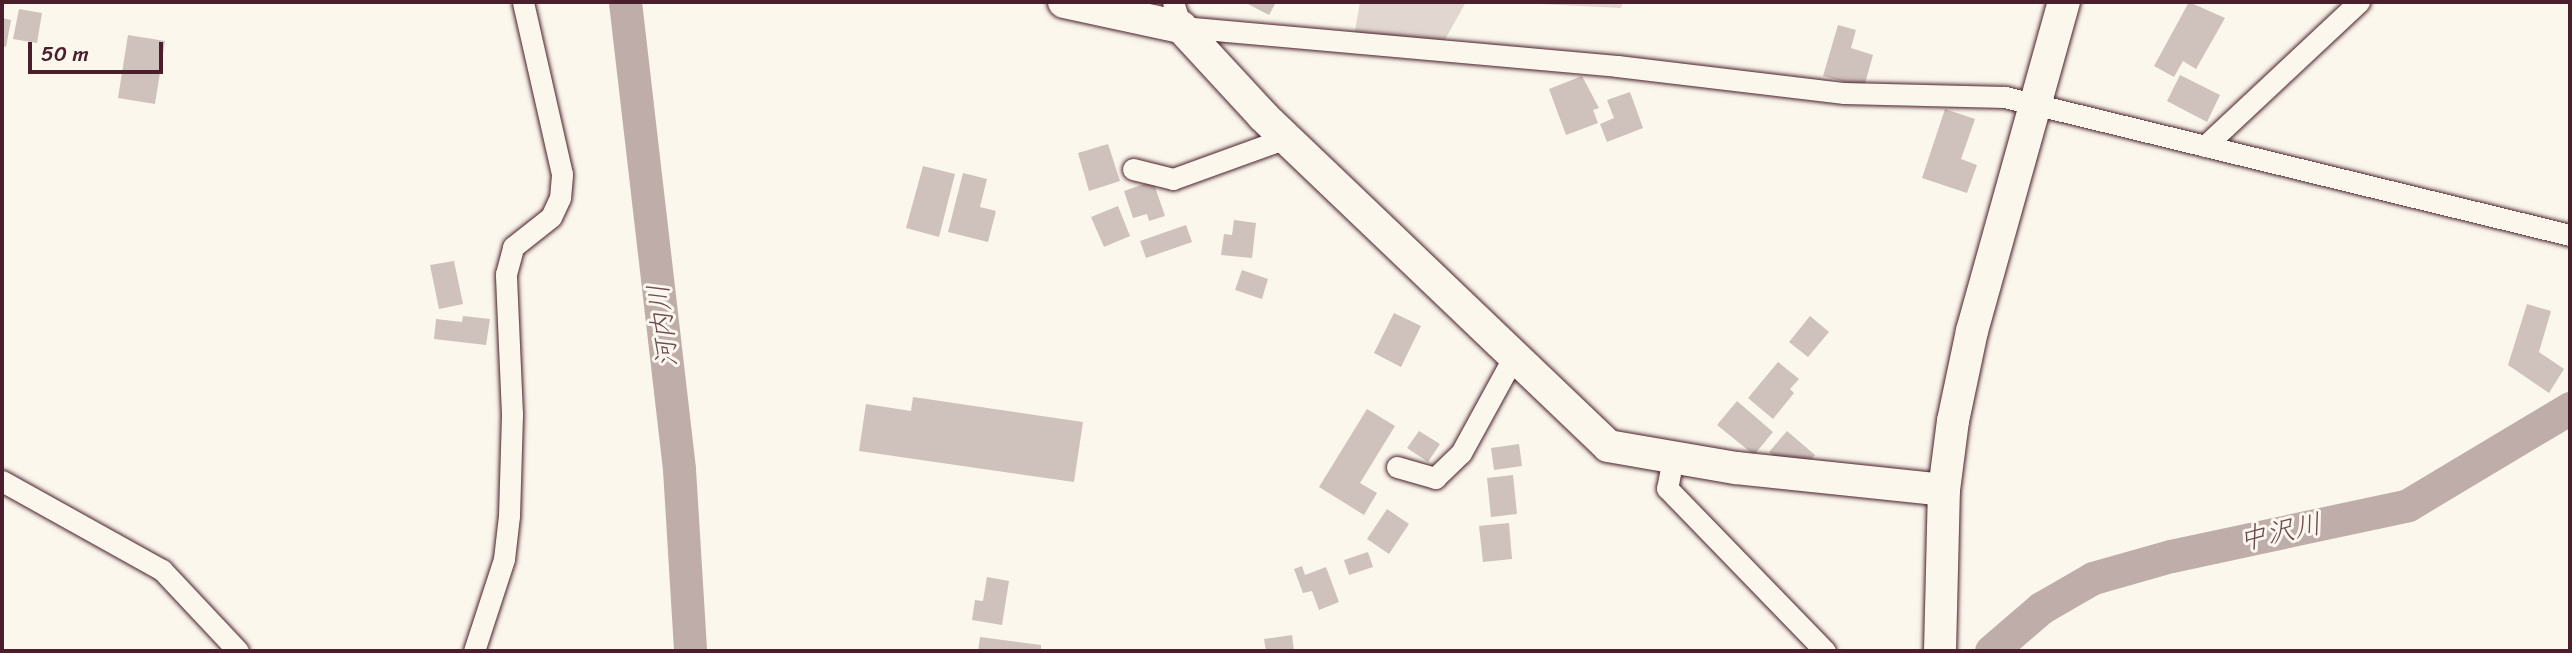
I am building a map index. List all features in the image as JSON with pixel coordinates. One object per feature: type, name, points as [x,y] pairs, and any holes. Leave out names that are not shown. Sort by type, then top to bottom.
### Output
[{"type":"street","points":[[474,651],[504,559],[509,516],[512,414],[506,274],[513,247],[551,217],[560,198],[562,174],[523,2]]},
{"type":"street","points":[[1064,2],[1844,93],[2034,102],[2570,234]]},
{"type":"street","points":[[1937,648],[1944,491],[1972,331],[2064,2]]},
{"type":"street","points":[[2205,146],[2359,2]]},
{"type":"street","points":[[1177,14],[1286,138],[1608,446],[1673,458],[1944,491]]},
{"type":"street","points":[[1133,169],[1173,179],[1286,138]]},
{"type":"street","points":[[1397,467],[1435,478],[1461,453],[1514,356]]},
{"type":"street","points":[[1673,458],[1667,488],[1825,651]]},
{"type":"street","points":[[2,481],[162,570],[238,651]]},
{"type":"shaded area","points":[[1360,2],[1466,2],[1433,61],[1352,48]]},
{"type":"shaded area","points":[[1500,2],[1623,2],[1621,8]]},
{"type":"building","points":[[1244,2],[1276,2],[1269,15]]},
{"type":"building","points":[[2189,2],[2225,18],[2196,69],[2183,61],[2174,77],[2154,66]]},
{"type":"building","points":[[19,9],[42,13],[37,43],[13,39]]},
{"type":"building","points":[[2,18],[11,20],[6,47],[2,46]]},
{"type":"building","points":[[1838,25],[1856,30],[1851,48],[1873,55],[1864,87],[1823,76]]},
{"type":"building","points":[[128,35],[165,41],[155,104],[118,98]]},
{"type":"building","points":[[2180,75],[2220,95],[2207,122],[2167,101]]},
{"type":"building","points":[[1582,76],[1599,108],[1593,110],[1598,123],[1566,135],[1549,89]]},
{"type":"building","points":[[1630,92],[1643,128],[1607,142],[1600,124],[1614,118],[1607,100]]},
{"type":"building","points":[[1945,109],[1975,119],[1961,159],[1977,165],[1967,193],[1922,178]]},
{"type":"building","points":[[1108,144],[1120,181],[1089,191],[1078,153]]},
{"type":"building","points":[[923,166],[955,174],[939,237],[906,228]]},
{"type":"building","points":[[963,173],[987,179],[980,207],[996,211],[988,242],[948,232]]},
{"type":"building","points":[[1153,181],[1165,216],[1149,221],[1147,214],[1133,218],[1124,191]]},
{"type":"building","points":[[1118,206],[1130,236],[1104,247],[1091,217]]},
{"type":"building","points":[[1234,220],[1256,223],[1252,258],[1221,255],[1224,234],[1232,235]]},
{"type":"building","points":[[1186,225],[1192,242],[1146,258],[1140,241]]},
{"type":"building","points":[[454,261],[463,304],[439,309],[430,265]]},
{"type":"building","points":[[1242,270],[1268,279],[1262,299],[1235,290]]},
{"type":"building","points":[[2527,304],[2551,311],[2539,352],[2564,369],[2549,393],[2508,365]]},
{"type":"building","points":[[1394,313],[1421,326],[1401,367],[1374,353]]},
{"type":"building","points":[[463,316],[490,319],[486,345],[434,339],[436,319],[462,322]]},
{"type":"building","points":[[1810,316],[1829,332],[1808,357],[1789,342]]},
{"type":"building","points":[[1778,362],[1799,379],[1790,389],[1794,393],[1773,419],[1748,398]]},
{"type":"building","points":[[913,397],[1083,422],[1074,482],[859,451],[866,404],[911,411]]},
{"type":"building","points":[[1737,401],[1773,432],[1754,455],[1717,425]]},
{"type":"building","points":[[1367,409],[1395,426],[1360,483],[1377,493],[1364,515],[1319,487]]},
{"type":"building","points":[[1419,431],[1440,444],[1428,462],[1407,448]]},
{"type":"building","points":[[1787,431],[1815,455],[1807,465],[1784,464],[1769,452]]},
{"type":"building","points":[[1519,444],[1522,466],[1494,470],[1491,448]]},
{"type":"building","points":[[1513,475],[1517,514],[1491,517],[1487,478]]},
{"type":"building","points":[[1387,509],[1409,524],[1389,554],[1367,539]]},
{"type":"building","points":[[1509,523],[1512,559],[1483,562],[1479,526]]},
{"type":"building","points":[[1368,552],[1373,567],[1349,575],[1344,560]]},
{"type":"building","points":[[1302,566],[1305,575],[1326,567],[1339,602],[1319,610],[1312,591],[1303,593],[1294,569]]},
{"type":"building","points":[[987,577],[1009,581],[1002,625],[972,620],[975,600],[983,601]]},
{"type":"building","points":[[1292,635],[1294,651],[1266,651],[1264,639]]},
{"type":"building","points":[[980,637],[1041,645],[1041,651],[978,651]]},
{"type":"waterway","name":"河内川","points":[[625,2],[679,469],[690,651]]},
{"type":"waterway","name":"中沢川","points":[[1991,651],[2041,608],[2093,578],[2171,556],[2408,505],[2570,408]]}]
